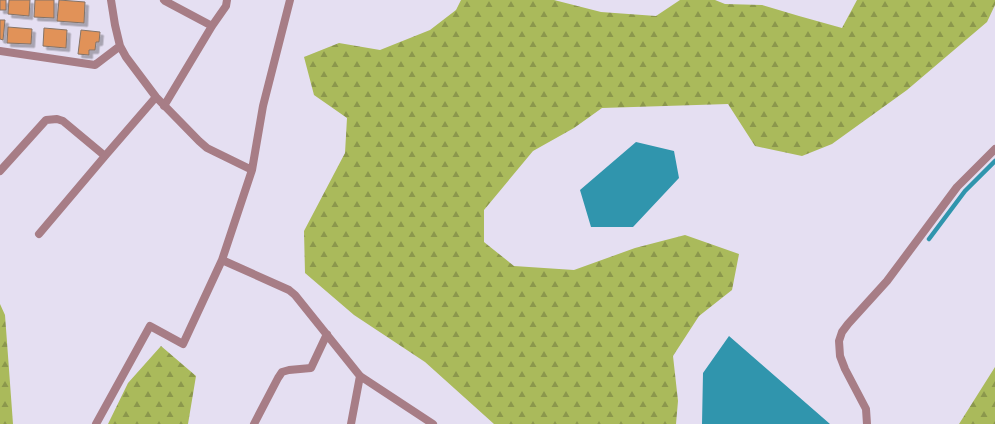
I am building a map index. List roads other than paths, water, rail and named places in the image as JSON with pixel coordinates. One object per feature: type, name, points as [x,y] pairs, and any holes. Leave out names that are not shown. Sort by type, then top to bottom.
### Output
[{"type":"street","points":[[111,0],[120,46],[126,57],[156,97],[207,148],[252,170]]},
{"type":"street","points":[[164,0],[212,26]]},
{"type":"street","points":[[164,106],[212,26],[226,6],[227,0]]},
{"type":"street","points":[[96,424],[150,326],[183,344],[222,260],[252,170],[263,106],[290,0]]},
{"type":"street","points":[[0,52],[95,65],[120,46]]},
{"type":"street","points":[[39,234],[156,97]]},
{"type":"street","points":[[0,172],[46,120],[57,119],[63,121],[105,156]]},
{"type":"street","points":[[867,424],[866,410],[840,356],[839,341],[842,332],[887,281],[957,187],[995,149]]},
{"type":"street","points":[[222,260],[289,290],[295,295],[360,376],[433,424]]},
{"type":"street","points":[[254,424],[282,372],[311,368],[327,334]]},
{"type":"street","points":[[351,424],[360,376]]},
{"type":"water","points":[[636,142],[674,151],[679,178],[633,227],[591,227],[580,190]]},
{"type":"water","points":[[729,336],[830,424],[702,424],[703,373]]},
{"type":"waterway","points":[[929,239],[965,191],[995,161]]}]
